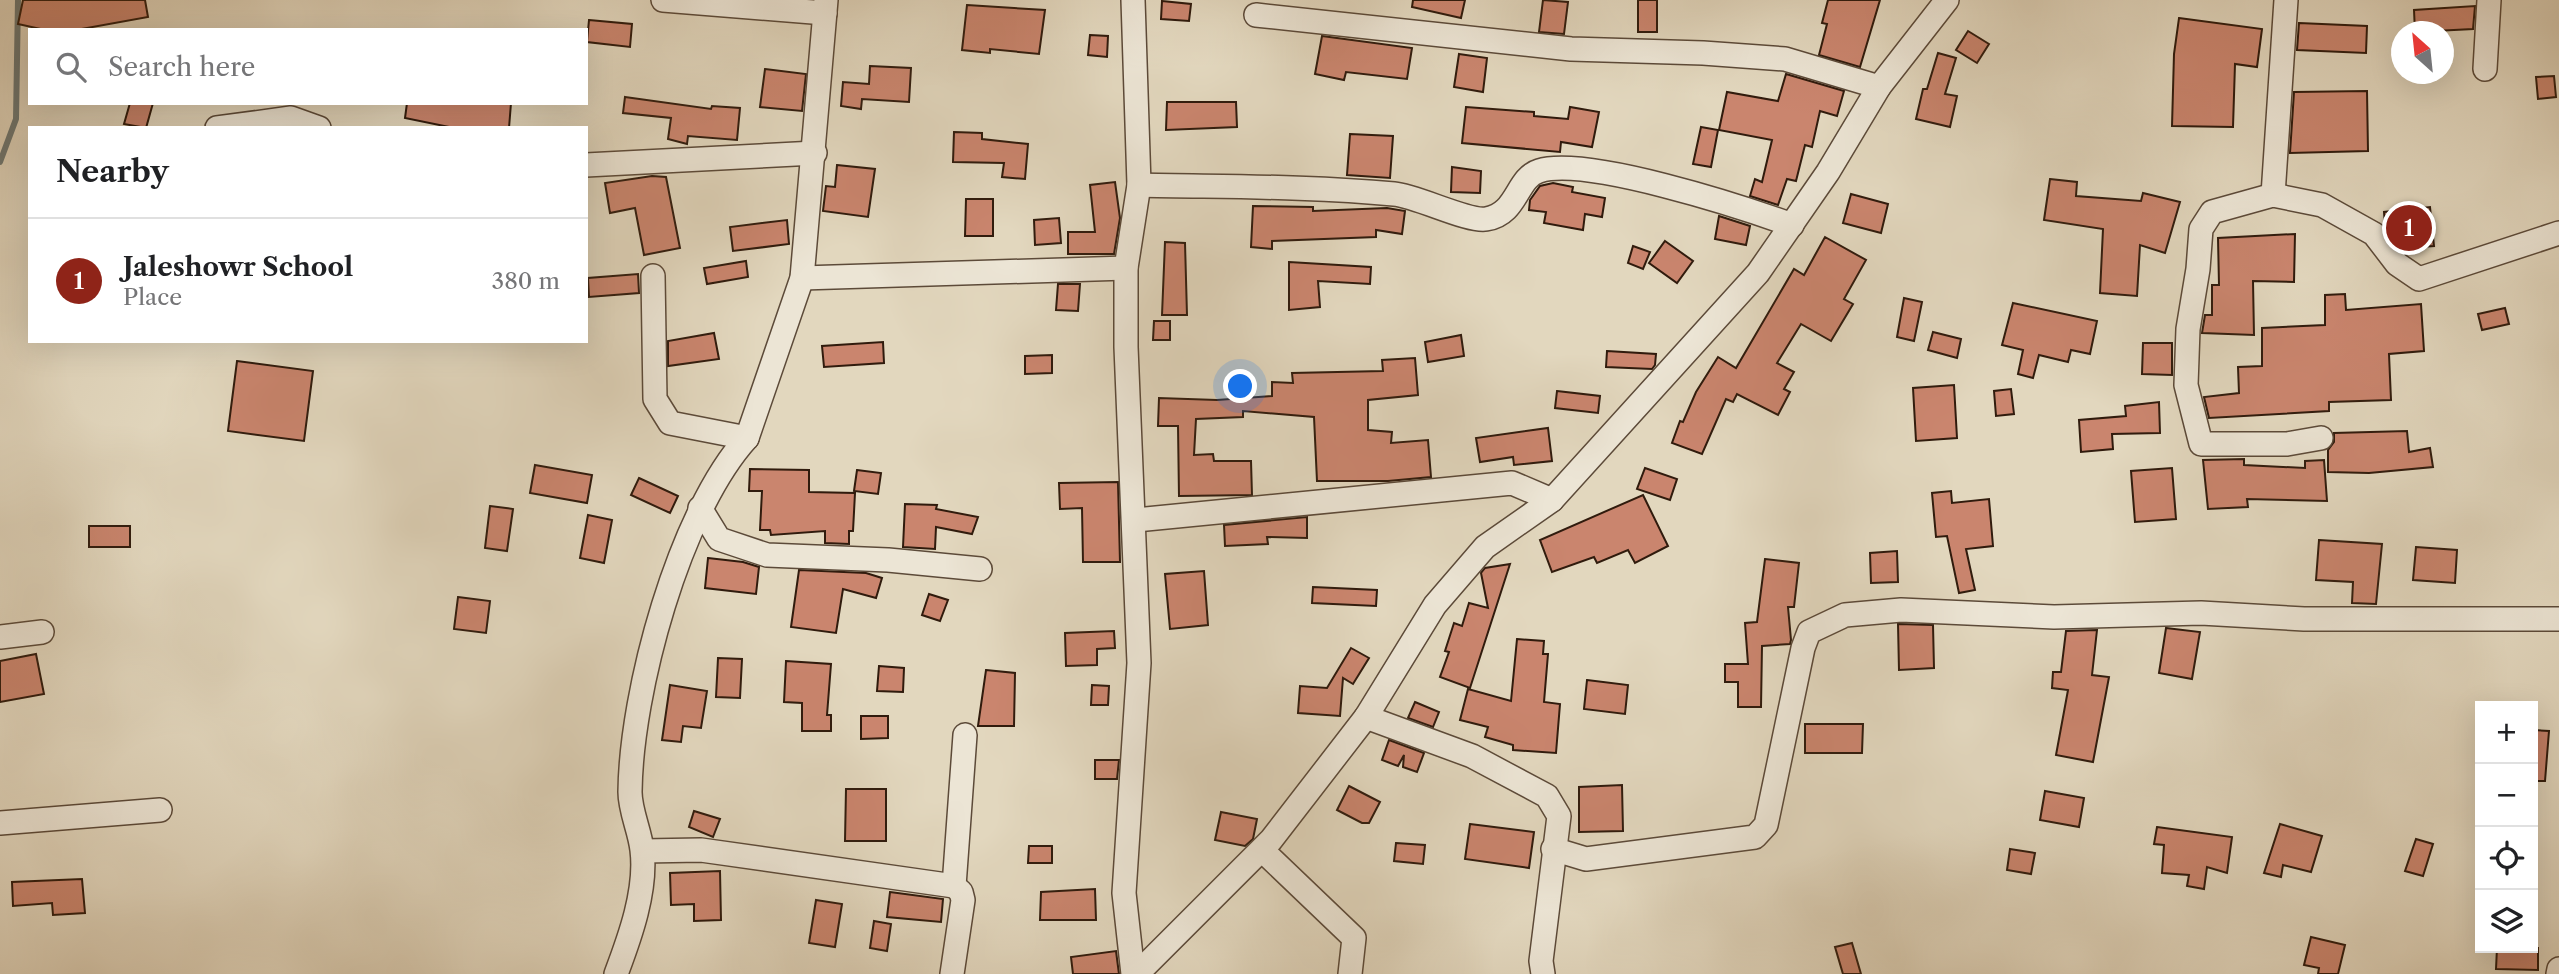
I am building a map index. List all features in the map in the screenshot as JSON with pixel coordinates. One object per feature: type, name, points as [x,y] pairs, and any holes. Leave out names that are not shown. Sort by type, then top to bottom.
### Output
[{"type":"street","points":[[616,974],[636,920],[643,851],[630,794],[641,694],[675,571],[700,508],[732,456],[747,438],[802,278],[826,7],[663,0]]},
{"type":"street","points":[[1135,974],[1262,850],[1366,717],[1443,596],[1485,547],[1552,500],[1758,273],[1792,225],[1879,87],[1947,0]]},
{"type":"street","points":[[2273,195],[2286,0]]},
{"type":"street","points":[[2485,69],[2489,0]]},
{"type":"street","points":[[1127,1],[1139,185],[1126,268],[1126,347],[1136,520],[1139,663],[1124,892],[1135,974]]},
{"type":"street","points":[[1256,15],[1571,49],[1703,53],[1785,59],[1879,87]]},
{"type":"street","points":[[232,126],[290,118],[313,126]]},
{"type":"street","points":[[588,165],[815,153]]},
{"type":"street","points":[[1139,185],[1398,194],[1485,219],[1509,209],[1524,184],[1536,171],[1563,168],[1717,198],[1792,225]]},
{"type":"street","points":[[2321,438],[2287,444],[2201,444],[2186,385],[2188,329],[2199,269],[2201,229],[2212,212],[2273,195],[2322,205],[2374,233],[2397,264],[2419,279],[2559,233]]},
{"type":"street","points":[[802,278],[1126,268]]},
{"type":"street","points":[[653,276],[654,399],[670,423],[747,438]]},
{"type":"street","points":[[1136,520],[1512,483],[1552,500]]},
{"type":"street","points":[[700,508],[719,539],[767,555],[888,560],[980,569]]},
{"type":"street","points":[[1553,849],[1586,859],[1755,837],[1766,825],[1803,648],[1809,632],[1845,615],[1901,610],[2054,617],[2212,613],[2304,619],[2559,619]]},
{"type":"street","points":[[0,637],[42,632]]},
{"type":"street","points":[[1366,717],[1472,756],[1547,796],[1559,816],[1541,961],[1543,974]]},
{"type":"street","points":[[954,886],[965,735]]},
{"type":"street","points":[[0,823],[160,810]]},
{"type":"street","points":[[643,851],[701,850],[954,886],[961,892],[962,900],[952,974]]},
{"type":"street","points":[[1262,850],[1353,938],[1350,974]]},
{"type":"street","points":[[2557,974],[2559,969]]},
{"type":"building","points":[[23,0],[145,0],[148,17],[87,28],[36,28],[18,24]]},
{"type":"building","points":[[1413,0],[1465,0],[1461,18],[1412,7]]},
{"type":"building","points":[[1543,0],[1568,2],[1564,34],[1539,32]]},
{"type":"building","points":[[1638,0],[1657,0],[1657,32],[1638,32]]},
{"type":"building","points":[[1828,0],[1880,0],[1860,67],[1819,55],[1827,24],[1822,23]]},
{"type":"building","points":[[1162,1],[1191,4],[1189,21],[1161,19]]},
{"type":"building","points":[[967,5],[1045,10],[1039,54],[990,49],[990,53],[962,50]]},
{"type":"building","points":[[2475,6],[2473,29],[2454,30],[2454,21],[2414,21],[2414,10]]},
{"type":"building","points":[[2179,18],[2262,29],[2257,67],[2235,64],[2233,127],[2172,126],[2174,54]]},
{"type":"building","points":[[589,20],[632,24],[630,47],[588,42]]},
{"type":"building","points":[[2299,23],[2367,26],[2366,53],[2297,50]]},
{"type":"building","points":[[1968,31],[1989,44],[1977,63],[1956,50]]},
{"type":"building","points":[[1090,35],[1108,36],[1107,57],[1088,55]]},
{"type":"building","points":[[1322,36],[1412,48],[1407,79],[1346,72],[1344,80],[1315,74]]},
{"type":"building","points":[[1938,53],[1956,58],[1945,94],[1957,96],[1950,127],[1916,119],[1923,89],[1927,89]]},
{"type":"building","points":[[1459,54],[1487,58],[1483,92],[1454,87]]},
{"type":"building","points":[[870,66],[911,68],[909,102],[862,99],[861,109],[841,106],[843,82],[869,84]]},
{"type":"building","points":[[765,69],[806,74],[802,111],[760,107]]},
{"type":"building","points":[[1786,74],[1844,91],[1837,116],[1820,111],[1812,147],[1805,145],[1796,181],[1787,179],[1778,205],[1750,196],[1755,179],[1762,182],[1772,140],[1719,130],[1727,92],[1778,101]]},
{"type":"building","points":[[2554,76],[2556,97],[2538,99],[2536,77]]},
{"type":"building","points":[[2367,91],[2368,151],[2290,153],[2294,92]]},
{"type":"building","points":[[625,97],[711,109],[712,106],[740,108],[737,140],[688,136],[687,144],[668,139],[671,118],[623,113]]},
{"type":"building","points":[[1167,102],[1236,102],[1237,127],[1166,130]]},
{"type":"building","points":[[129,105],[152,105],[147,126],[124,124]]},
{"type":"building","points":[[407,105],[511,105],[509,126],[444,126],[405,118]]},
{"type":"building","points":[[1466,107],[1534,112],[1534,116],[1568,119],[1570,107],[1599,112],[1592,147],[1561,142],[1560,152],[1462,143]]},
{"type":"building","points":[[1701,127],[1718,130],[1711,167],[1693,164]]},
{"type":"building","points":[[954,132],[982,133],[982,139],[1028,144],[1025,179],[1002,177],[1004,163],[953,162]]},
{"type":"building","points":[[1350,134],[1393,136],[1390,178],[1347,175]]},
{"type":"building","points":[[837,165],[875,169],[868,217],[823,211],[826,186],[835,187]]},
{"type":"building","points":[[1452,167],[1481,171],[1480,193],[1451,192]]},
{"type":"building","points":[[652,176],[666,177],[680,248],[644,255],[635,208],[610,213],[605,183]]},
{"type":"building","points":[[2050,179],[2077,182],[2076,196],[2141,201],[2143,193],[2180,202],[2165,253],[2140,245],[2137,296],[2100,293],[2103,229],[2044,220]]},
{"type":"building","points":[[1115,182],[1120,218],[1114,254],[1068,254],[1068,232],[1095,232],[1090,185]]},
{"type":"building","points":[[1553,183],[1573,187],[1572,192],[1605,198],[1602,217],[1585,214],[1583,230],[1544,223],[1546,212],[1529,210],[1530,200],[1540,186]]},
{"type":"building","points":[[1851,194],[1888,204],[1881,233],[1843,223]]},
{"type":"building","points":[[966,199],[993,199],[993,236],[965,236]]},
{"type":"building","points":[[1253,206],[1313,207],[1313,211],[1387,208],[1405,211],[1402,234],[1376,230],[1376,237],[1272,241],[1272,249],[1251,247]]},
{"type":"building","points":[[2430,207],[2434,246],[2403,248],[2385,225],[2384,212]]},
{"type":"building","points":[[1719,216],[1750,226],[1746,245],[1715,239]]},
{"type":"building","points":[[1059,218],[1061,243],[1035,245],[1034,220]]},
{"type":"building","points":[[787,220],[789,244],[733,251],[730,227]]},
{"type":"building","points":[[2295,234],[2294,282],[2253,281],[2254,335],[2202,333],[2205,315],[2212,315],[2212,285],[2219,285],[2218,238]]},
{"type":"building","points":[[1825,237],[1866,260],[1844,299],[1853,304],[1831,341],[1801,324],[1777,363],[1794,372],[1784,389],[1790,392],[1778,415],[1737,394],[1733,402],[1726,399],[1702,454],[1672,443],[1680,421],[1683,422],[1696,392],[1718,357],[1736,368],[1794,269],[1804,275]]},
{"type":"building","points":[[1665,241],[1693,261],[1677,283],[1649,263]]},
{"type":"building","points":[[1165,242],[1185,243],[1187,315],[1162,315]]},
{"type":"building","points":[[1633,246],[1650,252],[1643,269],[1628,263]]},
{"type":"building","points":[[746,261],[748,277],[707,284],[704,268]]},
{"type":"building","points":[[1289,262],[1371,267],[1370,284],[1318,281],[1320,307],[1289,310]]},
{"type":"building","points":[[638,274],[639,293],[589,297],[588,278]]},
{"type":"building","points":[[1058,284],[1080,284],[1078,311],[1056,310]]},
{"type":"building","points":[[2345,294],[2346,310],[2421,304],[2424,351],[2389,354],[2391,400],[2329,402],[2329,411],[2209,418],[2204,397],[2239,393],[2238,367],[2262,366],[2262,328],[2325,325],[2325,295]]},
{"type":"building","points":[[1904,298],[1922,302],[1914,341],[1897,337]]},
{"type":"building","points":[[2013,303],[2097,321],[2090,354],[2071,350],[2068,362],[2039,355],[2033,378],[2018,374],[2023,350],[2002,345]]},
{"type":"building","points":[[2505,308],[2509,324],[2482,330],[2478,314]]},
{"type":"building","points":[[1154,321],[1170,321],[1170,340],[1153,340]]},
{"type":"building","points":[[1933,332],[1961,339],[1957,358],[1928,350]]},
{"type":"building","points":[[714,333],[719,359],[668,366],[668,341]]},
{"type":"building","points":[[1461,335],[1464,356],[1428,362],[1425,342]]},
{"type":"building","points":[[883,342],[884,363],[824,367],[822,346]]},
{"type":"building","points":[[2143,343],[2172,343],[2172,375],[2142,374]]},
{"type":"building","points":[[1607,351],[1656,354],[1655,365],[1652,369],[1606,367]]},
{"type":"building","points":[[1052,355],[1052,373],[1025,374],[1025,356]]},
{"type":"building","points":[[1415,358],[1418,395],[1368,400],[1368,430],[1392,432],[1391,443],[1428,440],[1431,477],[1388,481],[1317,481],[1314,417],[1243,411],[1243,417],[1196,419],[1194,455],[1213,454],[1214,461],[1251,461],[1252,495],[1179,496],[1178,426],[1158,426],[1159,398],[1217,400],[1272,396],[1272,382],[1293,383],[1292,373],[1383,371],[1382,360]]},
{"type":"building","points":[[237,361],[313,371],[304,441],[228,431]]},
{"type":"building","points":[[1954,385],[1957,438],[1916,441],[1913,388]]},
{"type":"building","points":[[2011,389],[2014,414],[1996,416],[1994,391]]},
{"type":"building","points":[[1557,391],[1600,396],[1598,413],[1555,408]]},
{"type":"building","points":[[2159,402],[2160,433],[2112,434],[2113,449],[2081,452],[2079,420],[2126,416],[2125,406]]},
{"type":"building","points":[[1548,428],[1552,461],[1514,465],[1513,457],[1480,462],[1476,438]]},
{"type":"building","points":[[2407,431],[2409,452],[2430,448],[2433,467],[2369,473],[2328,472],[2328,450],[2334,442],[2334,433]]},
{"type":"building","points":[[2244,459],[2244,465],[2305,468],[2305,461],[2324,460],[2327,501],[2247,499],[2248,507],[2208,509],[2203,460]]},
{"type":"building","points":[[535,465],[592,475],[587,503],[530,493]]},
{"type":"building","points":[[1645,468],[1677,479],[1670,500],[1637,489]]},
{"type":"building","points":[[2172,468],[2176,519],[2135,522],[2131,471]]},
{"type":"building","points":[[750,469],[809,470],[809,492],[855,493],[853,531],[849,531],[849,544],[825,543],[825,531],[771,535],[770,530],[760,530],[762,491],[749,491]]},
{"type":"building","points":[[857,470],[881,473],[878,494],[854,491]]},
{"type":"building","points":[[639,478],[678,496],[670,513],[631,495]]},
{"type":"building","points":[[1118,482],[1120,562],[1083,562],[1082,508],[1060,509],[1059,483]]},
{"type":"building","points":[[1951,491],[1952,503],[1989,499],[1993,546],[1966,549],[1975,590],[1959,593],[1947,536],[1936,537],[1932,493]]},
{"type":"building","points":[[1643,495],[1668,546],[1635,563],[1628,550],[1597,563],[1594,557],[1552,572],[1540,540]]},
{"type":"building","points":[[905,504],[937,505],[936,509],[978,517],[972,534],[936,527],[935,549],[903,547]]},
{"type":"building","points":[[490,506],[513,509],[507,551],[485,548]]},
{"type":"building","points":[[588,515],[612,520],[604,563],[580,558]]},
{"type":"building","points":[[1307,517],[1307,538],[1267,537],[1268,544],[1225,546],[1224,525]]},
{"type":"building","points":[[89,526],[130,526],[130,547],[89,547]]},
{"type":"building","points":[[2319,540],[2382,544],[2376,604],[2352,603],[2353,582],[2316,580]]},
{"type":"building","points":[[2416,547],[2457,550],[2455,583],[2413,580]]},
{"type":"building","points":[[1897,551],[1898,582],[1871,583],[1870,553]]},
{"type":"building","points":[[708,558],[743,562],[759,567],[756,594],[705,588]]},
{"type":"building","points":[[1765,559],[1799,563],[1794,607],[1788,607],[1791,640],[1790,644],[1762,646],[1761,707],[1738,707],[1738,682],[1725,682],[1725,664],[1748,664],[1745,623],[1757,622]]},
{"type":"building","points":[[1510,564],[1470,688],[1440,677],[1449,652],[1445,651],[1454,623],[1462,626],[1469,603],[1488,608],[1481,573],[1485,568]]},
{"type":"building","points":[[799,570],[866,573],[882,578],[876,598],[843,589],[836,633],[791,627]]},
{"type":"building","points":[[1204,571],[1208,625],[1170,629],[1165,574]]},
{"type":"building","points":[[1313,587],[1377,590],[1376,606],[1312,603]]},
{"type":"building","points":[[929,594],[948,600],[940,621],[922,615]]},
{"type":"building","points":[[458,597],[490,601],[486,633],[454,629]]},
{"type":"building","points":[[1898,624],[1933,625],[1934,668],[1899,670]]},
{"type":"building","points":[[2166,628],[2200,632],[2192,679],[2159,673]]},
{"type":"building","points":[[2097,630],[2092,675],[2109,677],[2093,762],[2056,755],[2068,690],[2052,688],[2053,672],[2061,672],[2066,631]]},
{"type":"building","points":[[1114,631],[1115,648],[1097,649],[1097,665],[1066,666],[1065,633]]},
{"type":"building","points":[[1517,639],[1544,641],[1543,654],[1548,654],[1544,702],[1560,704],[1556,753],[1513,750],[1513,745],[1485,737],[1488,727],[1460,720],[1468,689],[1511,701]]},
{"type":"building","points":[[1351,648],[1369,658],[1353,684],[1343,678],[1340,716],[1298,713],[1300,686],[1327,688]]},
{"type":"building","points":[[36,654],[44,694],[0,702],[0,661]]},
{"type":"building","points":[[718,658],[742,659],[740,698],[716,697]]},
{"type":"building","points":[[786,661],[831,664],[827,715],[831,715],[831,731],[802,731],[802,703],[784,702]]},
{"type":"building","points":[[879,666],[904,668],[903,692],[877,691]]},
{"type":"building","points":[[986,670],[1015,673],[1014,726],[978,726]]},
{"type":"building","points":[[1587,680],[1628,685],[1625,714],[1584,709]]},
{"type":"building","points":[[670,685],[707,691],[701,728],[683,726],[681,742],[662,740]]},
{"type":"building","points":[[1092,685],[1109,686],[1108,705],[1091,705]]},
{"type":"building","points":[[1415,702],[1439,712],[1433,727],[1408,718]]},
{"type":"building","points":[[861,716],[888,716],[888,738],[861,739]]},
{"type":"building","points":[[1805,724],[1863,724],[1862,753],[1805,753]]},
{"type":"building","points":[[2538,730],[2549,731],[2545,781],[2538,781]]},
{"type":"building","points":[[1389,740],[1424,753],[1417,772],[1403,767],[1404,755],[1398,766],[1382,760]]},
{"type":"building","points":[[1095,760],[1119,760],[1117,779],[1095,779]]},
{"type":"building","points":[[1622,785],[1623,831],[1579,832],[1579,787]]},
{"type":"building","points":[[1349,786],[1380,802],[1369,823],[1362,823],[1337,810]]},
{"type":"building","points":[[846,789],[886,789],[886,841],[845,841]]},
{"type":"building","points":[[2045,791],[2084,798],[2079,827],[2040,820]]},
{"type":"building","points":[[694,811],[720,819],[713,837],[689,827]]},
{"type":"building","points":[[1221,812],[1257,819],[1253,839],[1245,846],[1215,840]]},
{"type":"building","points":[[1470,824],[1534,832],[1529,868],[1465,859]]},
{"type":"building","points":[[2280,824],[2322,836],[2311,872],[2283,865],[2281,877],[2264,873]]},
{"type":"building","points":[[2157,827],[2232,837],[2227,873],[2207,867],[2204,889],[2187,886],[2189,875],[2162,873],[2164,845],[2154,844]]},
{"type":"building","points":[[2416,839],[2433,844],[2423,876],[2405,871]]},
{"type":"building","points":[[1396,843],[1425,845],[1423,864],[1394,861]]},
{"type":"building","points":[[1029,846],[1052,846],[1052,863],[1028,863]]},
{"type":"building","points":[[2010,849],[2035,853],[2031,874],[2007,870]]},
{"type":"building","points":[[720,871],[721,920],[694,921],[694,904],[671,905],[670,873]]},
{"type":"building","points":[[82,879],[85,913],[53,915],[52,903],[13,906],[12,882]]},
{"type":"building","points":[[1095,889],[1096,920],[1040,920],[1041,892]]},
{"type":"building","points":[[890,892],[943,899],[941,922],[887,917]]},
{"type":"building","points":[[816,900],[842,904],[835,947],[809,943]]},
{"type":"building","points":[[874,921],[891,924],[887,951],[870,948]]},
{"type":"building","points":[[2311,937],[2345,945],[2338,974],[2318,974],[2319,968],[2304,965]]},
{"type":"building","points":[[1852,943],[1861,974],[1843,974],[1835,947]]},
{"type":"building","points":[[1116,951],[1119,974],[1073,974],[1071,957]]},
{"type":"building","points":[[2497,953],[2538,953],[2538,970],[2496,969]]},
{"type":"waterway","points":[[0,162],[16,119],[18,0]]},
{"type":"place","name":"Jaleshowr School","points":[[2409,228]]}]
